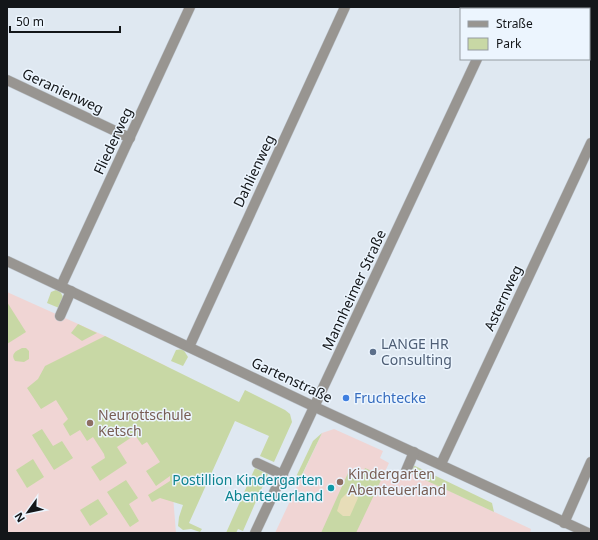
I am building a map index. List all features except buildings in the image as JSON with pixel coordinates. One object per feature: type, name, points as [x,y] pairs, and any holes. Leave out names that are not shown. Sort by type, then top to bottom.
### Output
[{"type":"street","name":"Fliederweg","points":[[61,286],[190,7]]},
{"type":"street","name":"Dahlienweg","points":[[189,347],[345,7]]},
{"type":"street","name":"Mannheimer Straße","points":[[255,533],[477,60]]},
{"type":"street","name":"Geranienweg","points":[[7,80],[130,138]]},
{"type":"street","name":"Asternweg","points":[[441,464],[591,143]]},
{"type":"street","name":"Gartenstraße","points":[[7,261],[315,407],[441,464],[569,527],[588,533]]},
{"type":"street","points":[[60,316],[71,291]]},
{"type":"street","points":[[406,471],[414,452]]},
{"type":"street","points":[[569,527],[591,462]]},
{"type":"street","points":[[257,463],[283,475]]},
{"type":"shaded area","name":"Neurottschule Ketsch","points":[[7,292],[105,336],[166,366],[174,376],[171,471],[176,533],[7,533]]},
{"type":"shaded area","points":[[334,429],[383,451],[380,458],[389,463],[383,476],[396,481],[402,469],[531,529],[530,533],[275,533],[322,433]]},
{"type":"green space","points":[[56,290],[60,291],[63,297],[59,308],[47,303],[51,292]]},
{"type":"green space","points":[[7,302],[26,332],[7,344]]},
{"type":"green space","points":[[78,324],[97,333],[82,341],[71,333]]},
{"type":"green space","points":[[105,336],[239,402],[245,390],[290,414],[292,422],[274,462],[260,456],[269,436],[235,421],[189,523],[202,529],[200,532],[191,529],[183,530],[178,526],[183,505],[160,498],[152,502],[148,495],[170,481],[170,476],[156,486],[146,471],[160,462],[147,442],[142,445],[135,435],[117,447],[127,463],[100,481],[91,467],[105,458],[93,437],[87,441],[80,430],[70,436],[63,424],[68,419],[56,400],[41,409],[27,388],[38,379],[45,366]]},
{"type":"green space","points":[[22,348],[26,348],[29,351],[29,359],[24,362],[15,361],[13,355]]},
{"type":"green space","points":[[183,349],[188,357],[183,366],[171,361],[176,350]]},
{"type":"green space","points":[[42,429],[53,446],[62,441],[73,458],[54,470],[32,435]]},
{"type":"green space","points":[[322,433],[298,483],[294,481],[313,441]]},
{"type":"green space","points":[[33,459],[44,477],[27,488],[16,470]]},
{"type":"green space","points":[[413,465],[492,503],[494,512],[410,473]]},
{"type":"green space","points":[[255,468],[268,474],[243,531],[238,529],[236,533],[226,533]]},
{"type":"green space","points":[[365,468],[383,476],[356,533],[321,533],[348,473],[360,479]]},
{"type":"green space","points":[[126,480],[138,498],[129,504],[139,521],[130,527],[107,492]]},
{"type":"green space","points":[[98,499],[108,514],[90,526],[80,510]]},
{"type":"sand","points":[[349,491],[354,492],[358,498],[350,516],[343,516],[337,511],[341,499]]},
{"type":"place","name":"LANGE HR Consulting","points":[[373,352]]},
{"type":"place","name":"Fruchtecke","points":[[346,398]]},
{"type":"place","name":"Neurottschule Ketsch","points":[[90,423]]},
{"type":"place","name":"Kindergarten Abenteuerland","points":[[340,482]]},
{"type":"place","name":"Postillion Kindergarten Abenteuerland","points":[[331,488]]}]
